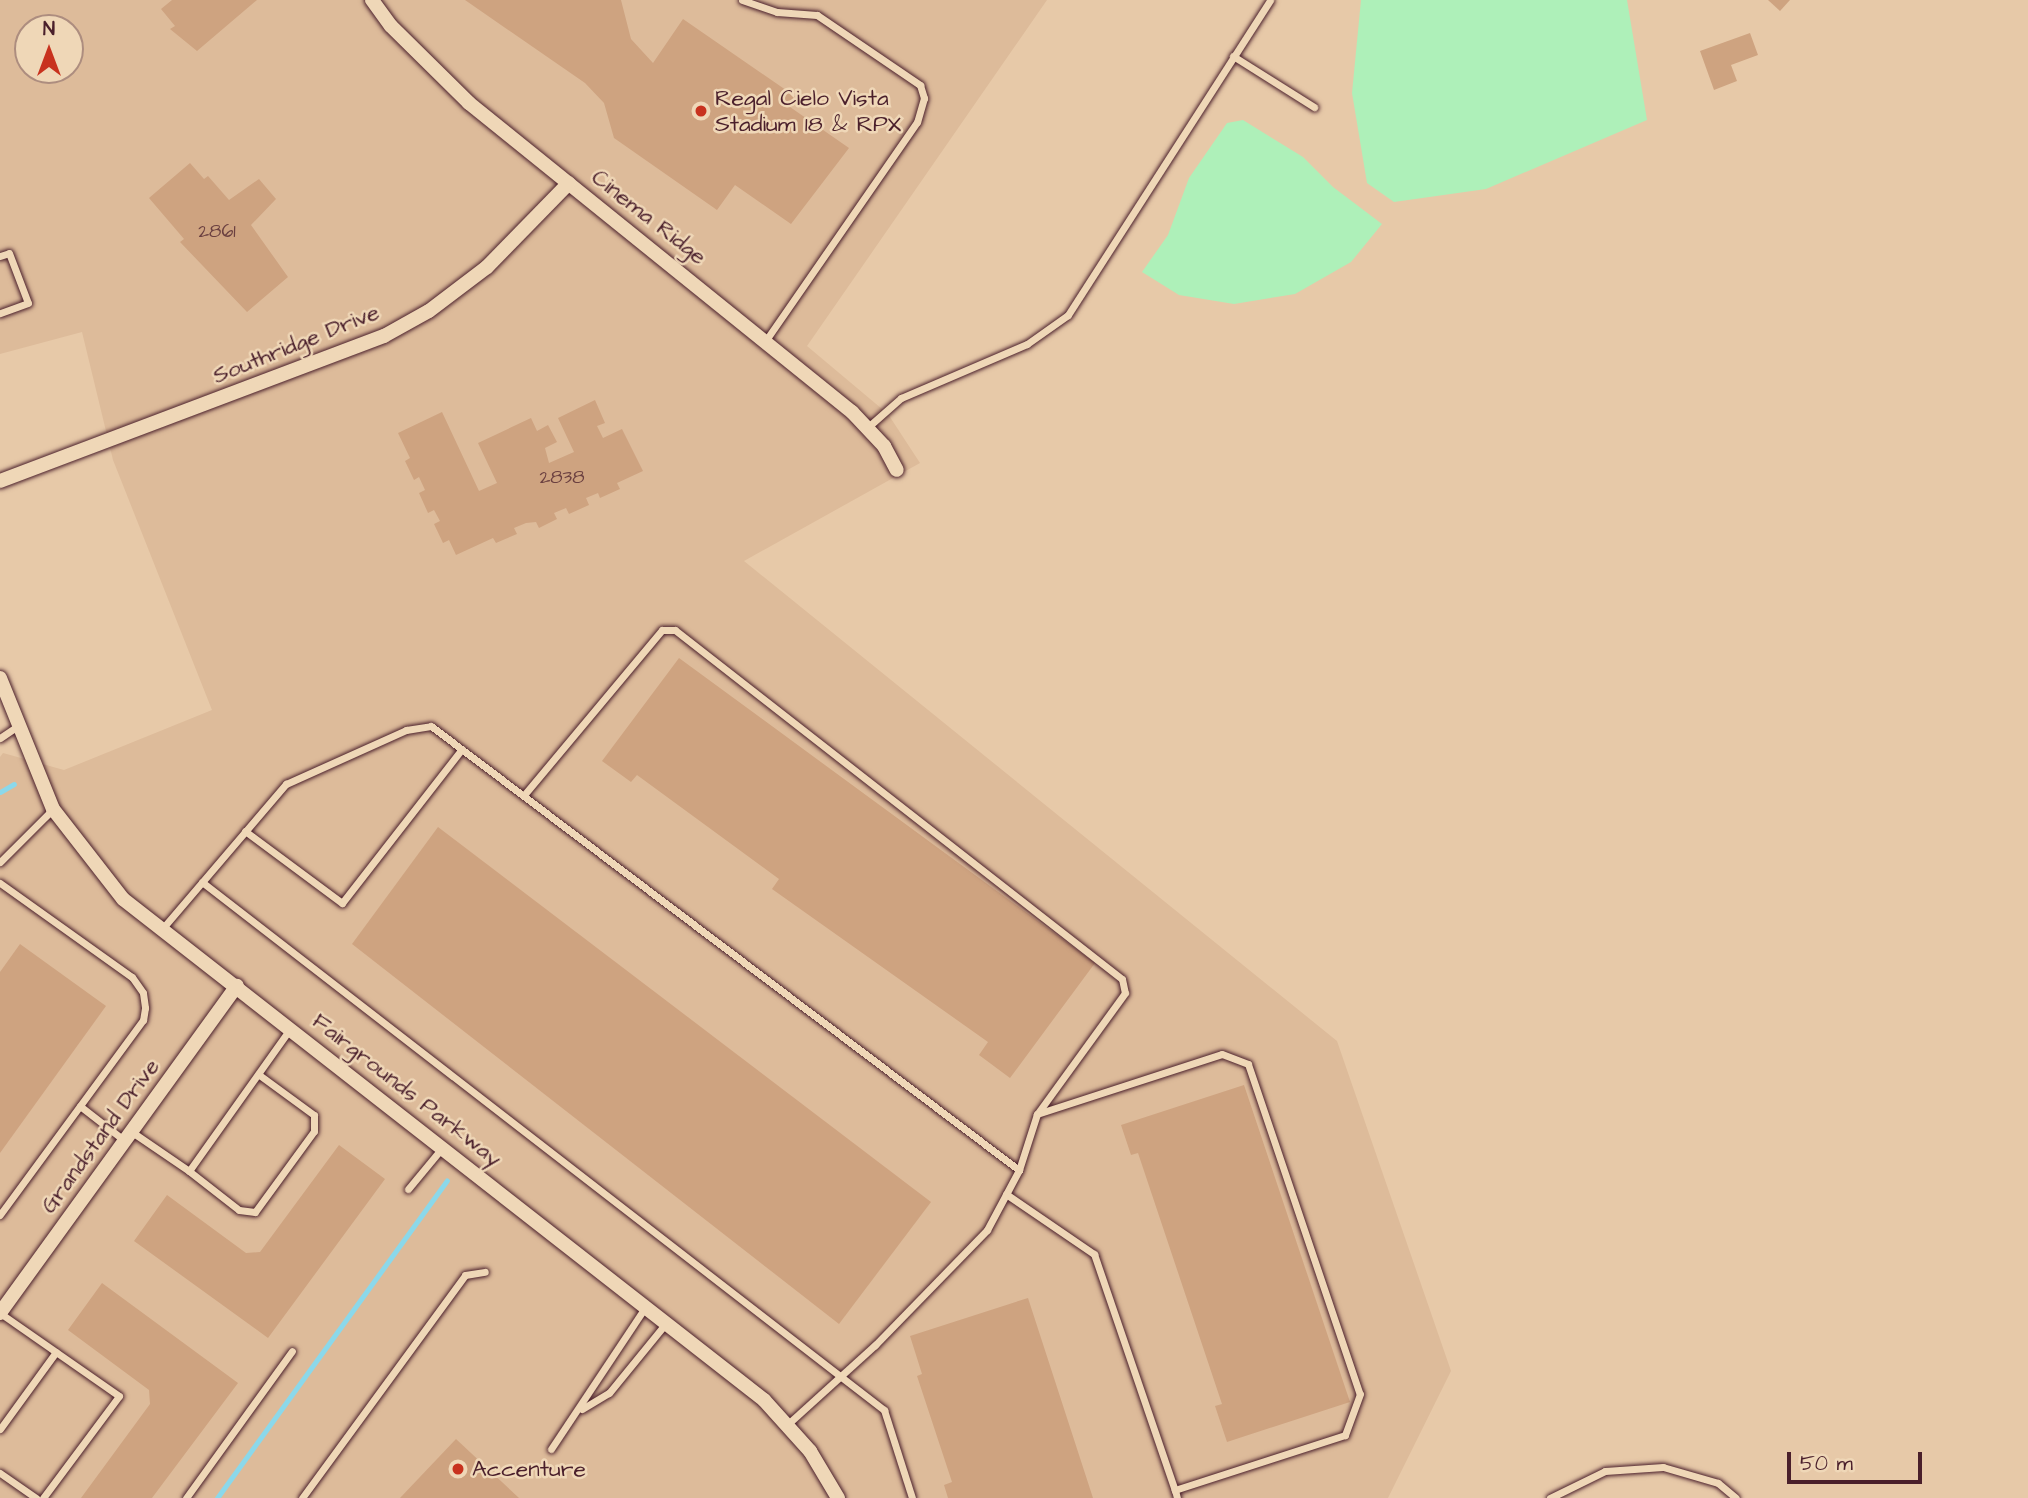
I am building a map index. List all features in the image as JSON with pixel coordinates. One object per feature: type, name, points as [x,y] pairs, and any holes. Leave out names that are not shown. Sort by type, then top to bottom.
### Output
[{"type":"street","name":"Cinema Ridge","points":[[372,0],[391,26],[460,94],[766,340],[868,427],[897,470]]},
{"type":"street","name":"Southridge Drive","points":[[0,481],[384,336],[429,311],[487,267],[569,183]]},
{"type":"street","name":"Fairgrounds Parkway","points":[[0,678],[53,809],[104,878],[162,929],[646,1306],[789,1424],[838,1498]]},
{"type":"street","name":"Grandstand Drive","points":[[0,1313],[237,986]]},
{"type":"lane","points":[[742,0],[777,12],[817,15],[920,86],[924,98],[918,122],[766,340]]},
{"type":"lane","points":[[868,427],[901,398],[1027,344],[1068,315],[1270,0]]},
{"type":"lane","points":[[1233,56],[1314,107]]},
{"type":"lane","points":[[0,256],[9,253],[28,303],[0,313]]},
{"type":"lane","points":[[523,795],[662,630],[675,630],[1122,979],[1125,993],[1037,1114],[1019,1170],[987,1230],[840,1378],[789,1424]]},
{"type":"lane","points":[[0,737],[18,726]]},
{"type":"lane","points":[[162,929],[286,783],[406,730],[431,726],[1019,1170]]},
{"type":"lane","points":[[245,831],[342,903],[462,749]]},
{"type":"lane","points":[[0,862],[53,809]]},
{"type":"lane","points":[[202,882],[884,1410],[912,1498]]},
{"type":"lane","points":[[0,883],[132,977],[143,993],[143,1020],[0,1215]]},
{"type":"lane","points":[[188,1171],[291,1028]]},
{"type":"lane","points":[[1006,1194],[1094,1254],[1176,1494],[1345,1435],[1360,1394],[1248,1064],[1222,1054],[1037,1114]]},
{"type":"lane","points":[[80,1106],[188,1171],[239,1210],[255,1213],[314,1131],[314,1115],[258,1074]]},
{"type":"lane","points":[[408,1189],[443,1147]]},
{"type":"lane","points":[[302,1498],[464,1275],[485,1272]]},
{"type":"lane","points":[[551,1449],[582,1409],[595,1380],[646,1306]]},
{"type":"lane","points":[[0,1313],[119,1396],[43,1498]]},
{"type":"lane","points":[[582,1409],[609,1393],[667,1323]]},
{"type":"lane","points":[[186,1498],[292,1351]]},
{"type":"lane","points":[[0,1429],[56,1352]]},
{"type":"lane","points":[[1550,1498],[1605,1471],[1663,1467],[1718,1483],[1737,1498]]},
{"type":"lane","points":[[0,1473],[36,1498]]},
{"type":"shaded area","points":[[0,0],[1047,0],[807,346],[888,414],[920,463],[744,561],[1337,1041],[1451,1371],[1388,1498],[0,1498],[0,757],[3,753],[64,770],[212,710],[113,460],[82,332],[0,354]]},
{"type":"green space","points":[[1361,0],[1627,0],[1647,120],[1486,189],[1394,202],[1367,183],[1352,93]]},
{"type":"green space","points":[[1243,120],[1303,157],[1333,187],[1382,224],[1351,262],[1295,294],[1234,304],[1179,295],[1142,272],[1168,235],[1189,178],[1227,123]]},
{"type":"building","points":[[172,0],[257,0],[197,51],[170,29],[175,26],[161,9]]},
{"type":"building","name":"Regal Cielo Vista Stadium 18 & RPX","points":[[465,0],[621,0],[631,39],[653,63],[683,19],[796,97],[790,107],[849,148],[791,224],[735,185],[717,210],[614,138],[604,103],[585,83]]},
{"type":"building","points":[[1768,0],[1790,0],[1780,11]]},
{"type":"building","points":[[1750,33],[1758,55],[1731,65],[1737,81],[1714,90],[1700,51]]},
{"type":"building","points":[[190,163],[204,179],[208,176],[229,200],[259,179],[276,199],[251,225],[288,277],[247,312],[180,242],[184,239],[149,198]]},
{"type":"building","points":[[595,400],[605,423],[597,426],[603,438],[622,429],[643,471],[617,483],[620,489],[600,498],[598,493],[586,498],[589,505],[569,514],[566,508],[554,513],[557,519],[539,528],[536,522],[526,523],[514,528],[517,534],[496,543],[493,538],[456,555],[449,540],[443,543],[434,524],[440,521],[434,510],[428,513],[419,493],[425,490],[419,477],[414,480],[405,461],[410,458],[398,433],[442,412],[479,491],[497,483],[478,443],[531,418],[537,431],[548,425],[557,442],[545,448],[549,463],[574,452],[558,418]]},
{"type":"building","points":[[679,658],[1095,963],[1010,1078],[979,1055],[988,1042],[772,889],[779,879],[637,775],[631,782],[602,761]]},
{"type":"building","points":[[438,827],[931,1202],[839,1324],[352,944]]},
{"type":"building","points":[[20,944],[106,1006],[0,1153],[0,972]]},
{"type":"building","points":[[1244,1085],[1350,1402],[1227,1442],[1215,1406],[1222,1404],[1138,1153],[1131,1155],[1121,1125]]},
{"type":"building","points":[[339,1145],[385,1179],[268,1338],[134,1241],[167,1195],[246,1253],[260,1252]]},
{"type":"building","points":[[102,1283],[238,1383],[152,1498],[81,1498],[150,1404],[149,1390],[68,1330]]},
{"type":"building","points":[[1028,1298],[1093,1498],[948,1498],[944,1485],[952,1482],[917,1376],[922,1374],[910,1336]]},
{"type":"building","name":"Accenture","points":[[456,1439],[519,1498],[400,1498]]},
{"type":"waterway","points":[[0,792],[14,784]]},
{"type":"waterway","points":[[217,1498],[447,1180]]},
{"type":"place","name":"Regal Cielo Vista Stadium 18 & RPX","points":[[701,111]]},
{"type":"place","name":"Accenture","points":[[458,1469]]}]
